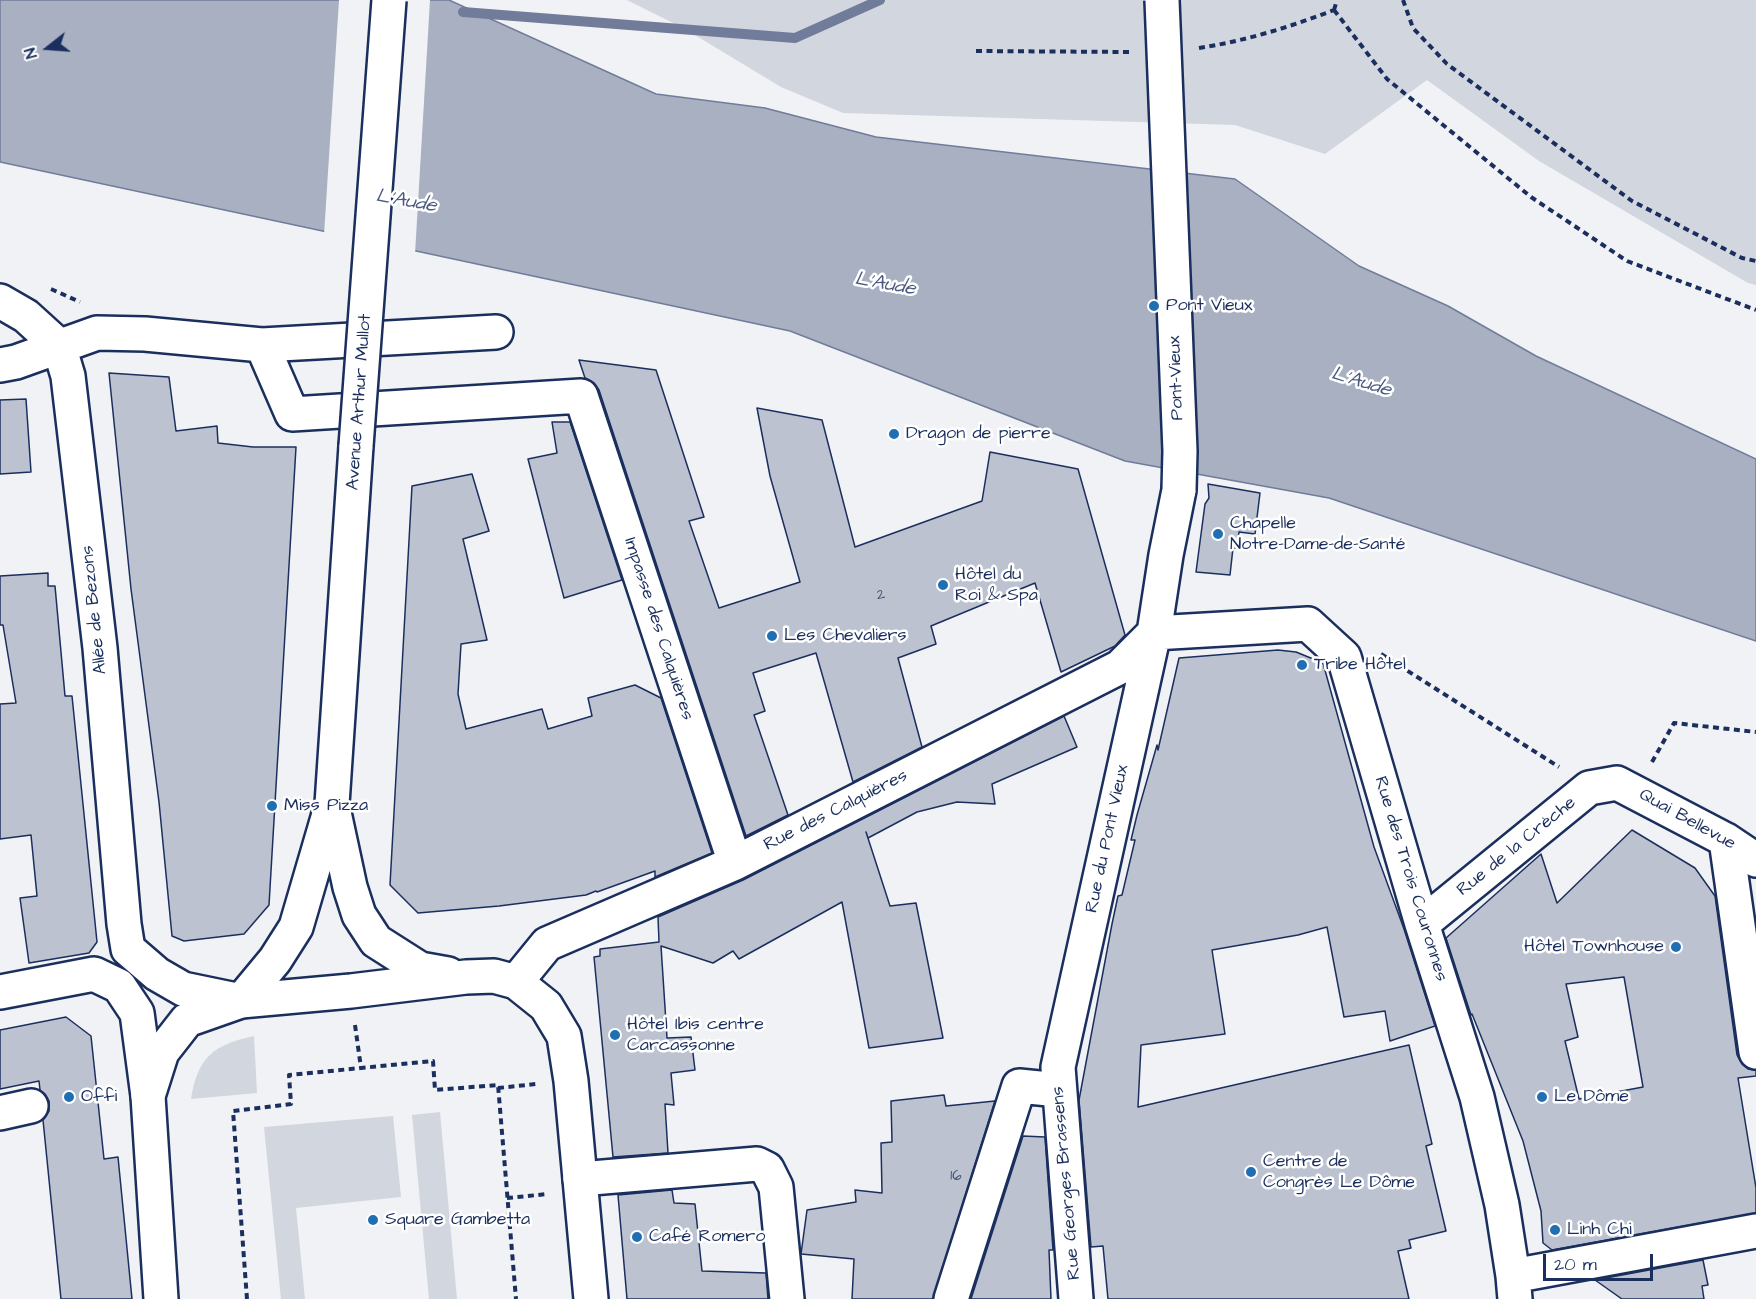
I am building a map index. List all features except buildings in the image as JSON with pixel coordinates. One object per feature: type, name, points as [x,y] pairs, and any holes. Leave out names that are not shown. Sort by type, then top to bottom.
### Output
[{"type":"street","name":"Avenue Arthur Mullot","points":[[241,1001],[275,960],[296,927],[332,804],[389,0]]},
{"type":"street","name":"Pont-Vieux","points":[[1156,622],[1179,490],[1180,451],[1162,0]]},
{"type":"street","points":[[0,301],[26,316],[59,346]]},
{"type":"street","points":[[0,365],[16,362],[97,333],[144,334],[262,345],[496,332]]},
{"type":"street","name":"Impasse des Calquières","points":[[262,345],[292,414],[581,396],[735,863]]},
{"type":"street","name":"Allée de Bezons","points":[[59,346],[68,376],[100,648],[128,948]]},
{"type":"street","points":[[1156,622],[1308,624],[1344,657]]},
{"type":"street","name":"Rue des Calquières","points":[[516,982],[547,944],[735,863],[1120,667],[1156,622]]},
{"type":"street","name":"Rue du Pont Vieux","points":[[1059,1079],[1156,622]]},
{"type":"street","name":"Rue des Trois Couronnes","points":[[1344,657],[1422,924],[1477,1097],[1502,1205],[1514,1288]]},
{"type":"street","name":"Quai Bellevue","points":[[1614,787],[1726,840],[1756,860]]},
{"type":"street","name":"Rue de la Crèche","points":[[1422,924],[1614,787]]},
{"type":"street","name":"Avenue Arthur Mullot","points":[[332,804],[350,887],[359,915],[376,941],[420,969],[466,977]]},
{"type":"street","points":[[1726,840],[1756,1052]]},
{"type":"street","points":[[0,992],[94,974],[114,963],[128,948],[157,974],[183,988],[241,1001]]},
{"type":"street","points":[[94,974],[119,986],[137,1013],[148,1096],[161,1299]]},
{"type":"street","points":[[148,1096],[162,1053],[187,1020],[241,1001],[466,977],[495,976],[516,982],[546,1006],[564,1036],[571,1081],[591,1299]]},
{"type":"street","points":[[951,1299],[1019,1086],[1059,1079]]},
{"type":"street","name":"Rue Georges Brassens","points":[[1059,1079],[1076,1299]]},
{"type":"street","points":[[580,1179],[757,1164],[767,1169],[776,1187],[787,1299]]},
{"type":"street","points":[[1514,1288],[1756,1232]]},
{"type":"path","points":[[1336,0],[1334,10],[1387,79],[1531,197],[1628,261],[1756,310]]},
{"type":"path","points":[[1403,0],[1413,28],[1447,64],[1632,201],[1742,258],[1756,261]]},
{"type":"path","points":[[1344,657],[1381,654],[1614,787],[1674,723],[1756,732]]},
{"type":"path","points":[[351,991],[361,1068]]},
{"type":"path","points":[[247,1299],[233,1111],[291,1104],[289,1075],[433,1061],[435,1090],[498,1085],[516,1299]]},
{"type":"path","points":[[498,1088],[530,1085]]},
{"type":"shaded area","points":[[627,0],[1756,0],[1756,285],[1748,283],[1539,161],[1427,80],[1325,154],[1235,125],[843,113],[781,87],[685,29]]},
{"type":"shaded area","points":[[254,1036],[257,1093],[191,1099],[198,1073],[210,1055],[228,1044]]},
{"type":"shaded area","points":[[440,1112],[457,1299],[429,1299],[412,1115]]},
{"type":"shaded area","points":[[393,1116],[401,1197],[296,1208],[305,1299],[281,1299],[264,1127]]},
{"type":"water","name":"L'Aude","points":[[0,0],[449,0],[656,94],[765,108],[876,137],[1235,179],[1359,266],[1448,306],[1536,356],[1756,459],[1756,641],[1329,498],[1125,461],[790,331],[0,162]]},
{"type":"pier","points":[[339,0],[430,0],[415,254],[324,235]]},
{"type":"waterway","points":[[463,12],[795,38],[880,0]]},
{"type":"place","name":"Pont Vieux","points":[[1154,306]]},
{"type":"place","name":"Dragon de pierre","points":[[894,434]]},
{"type":"place","name":"Chapelle Notre-Dame-de-Santé","points":[[1218,534]]},
{"type":"place","name":"Hôtel du Roi & Spa","points":[[943,585]]},
{"type":"place","name":"Les Chevaliers","points":[[772,636]]},
{"type":"place","name":"Tribe Hôtel","points":[[1302,665]]},
{"type":"place","name":"Miss Pizza","points":[[272,806]]},
{"type":"place","name":"Hôtel Townhouse","points":[[1676,947]]},
{"type":"place","name":"Hôtel Ibis centre Carcassonne","points":[[615,1035]]},
{"type":"place","name":"Offi","points":[[69,1097]]},
{"type":"place","name":"Le Dôme","points":[[1542,1097]]},
{"type":"place","name":"Centre de Congrès Le Dôme","points":[[1251,1172]]},
{"type":"place","name":"Square Gambetta","points":[[373,1220]]},
{"type":"place","name":"Linh Chi","points":[[1555,1230]]},
{"type":"place","name":"Café Romero","points":[[637,1237]]}]
